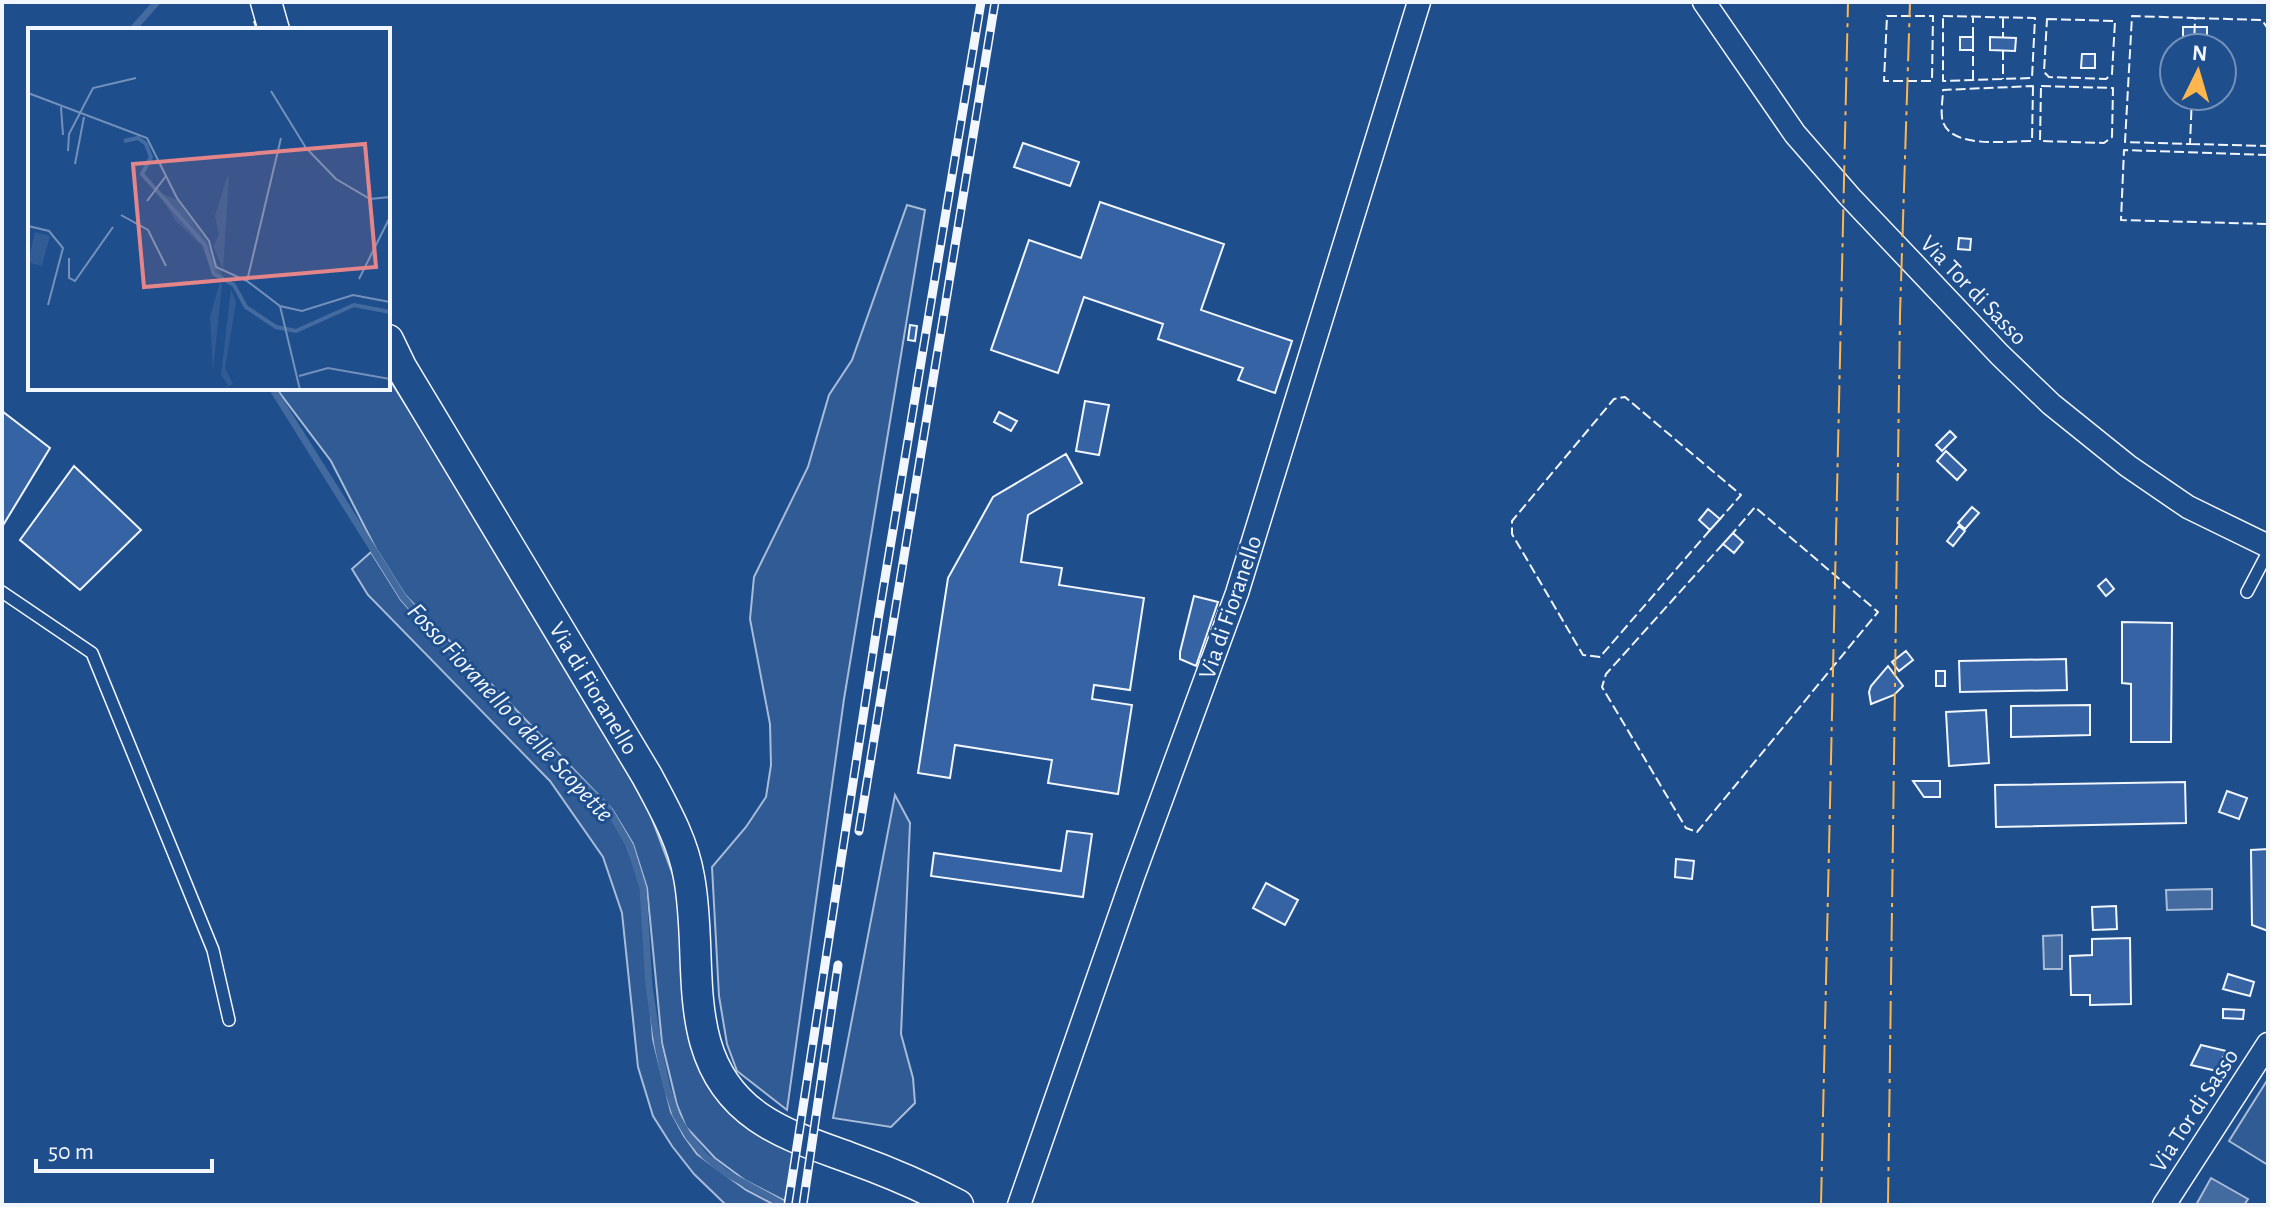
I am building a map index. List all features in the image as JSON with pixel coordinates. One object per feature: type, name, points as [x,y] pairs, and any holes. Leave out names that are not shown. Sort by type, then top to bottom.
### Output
[{"type":"street","points":[[266,2],[273,28]]},
{"type":"street","name":"Via di Fioranello","points":[[1019,1205],[1128,890],[1237,593],[1419,2]]},
{"type":"street","name":"Via Tor di Sasso","points":[[1704,2],[1795,134],[1850,197],[2000,355],[2051,404],[2128,466],[2188,507],[2268,549]]},
{"type":"street","name":"Via di Fioranello","points":[[390,344],[669,818],[689,872],[697,995],[706,1046],[717,1075],[740,1103],[774,1127],[896,1175],[958,1205]]},
{"type":"street","name":"Via Tor di Sasso","points":[[2164,1205],[2268,1044]]},
{"type":"lane","points":[[2247,592],[2268,549]]},
{"type":"lane","points":[[2,592],[92,653],[213,950],[229,1020]]},
{"type":"shaded area","points":[[907,205],[925,210],[844,699],[787,1110],[737,1071],[727,1044],[719,996],[712,867],[746,827],[766,797],[771,765],[770,724],[750,619],[754,577],[808,467],[829,395],[852,360]]},
{"type":"shaded area","points":[[390,383],[393,385],[529,599],[649,811],[676,883],[691,1037],[795,1146],[785,1201],[746,1181],[715,1158],[686,1127],[677,1105],[662,1043],[647,888],[633,844],[612,809],[405,595],[376,549],[331,461],[278,390],[390,390]]},
{"type":"shaded area","points":[[371,552],[401,600],[445,649],[608,812],[627,845],[641,886],[653,1039],[671,1112],[697,1154],[746,1190],[775,1205],[726,1205],[694,1174],[653,1116],[638,1067],[622,913],[603,857],[550,781],[368,595],[352,569]]},
{"type":"shaded area","points":[[895,795],[910,823],[901,1034],[913,1078],[915,1103],[891,1127],[833,1118]]},
{"type":"shaded area","points":[[2212,889],[2212,909],[2167,910],[2166,890]]},
{"type":"shaded area","points":[[2062,935],[2062,969],[2044,969],[2043,936]]},
{"type":"shaded area","points":[[2268,1079],[2268,1165],[2229,1141]]},
{"type":"shaded area","points":[[2211,1178],[2248,1199],[2244,1205],[2196,1205]]},
{"type":"building","points":[[2183,27],[2207,27],[2207,32],[2183,32]]},
{"type":"building","points":[[1960,37],[1973,37],[1973,50],[1960,50]]},
{"type":"building","points":[[1990,37],[2016,38],[2015,51],[1990,50]]},
{"type":"building","points":[[2082,54],[2095,54],[2095,68],[2081,68]]},
{"type":"building","points":[[1023,143],[1079,162],[1070,186],[1014,167]]},
{"type":"building","points":[[1100,202],[1224,244],[1201,310],[1292,341],[1275,393],[1238,380],[1243,368],[1158,339],[1163,324],[1084,297],[1058,373],[991,350],[1029,240],[1081,258]]},
{"type":"building","points":[[1959,238],[1971,239],[1970,250],[1958,249]]},
{"type":"building","points":[[910,325],[917,326],[915,341],[908,340]]},
{"type":"building","points":[[1085,401],[1109,405],[1099,455],[1076,451]]},
{"type":"building","points":[[2,411],[50,448],[2,527]]},
{"type":"building","points":[[999,412],[1017,421],[1011,431],[994,422]]},
{"type":"building","points":[[1950,431],[1956,437],[1942,451],[1936,445]]},
{"type":"building","points":[[1946,451],[1966,470],[1957,480],[1937,461]]},
{"type":"building","points":[[1066,454],[1082,483],[1028,515],[1021,562],[1062,568],[1059,585],[1144,598],[1130,690],[1094,685],[1092,699],[1132,705],[1118,794],[1048,783],[1052,760],[955,745],[950,778],[918,773],[948,578],[993,497]]},
{"type":"building","points":[[74,466],[141,530],[80,590],[20,540]]},
{"type":"building","points":[[1972,507],[1979,513],[1965,529],[1958,523]]},
{"type":"building","points":[[1708,509],[1720,519],[1710,530],[1699,520]]},
{"type":"building","points":[[1959,526],[1965,531],[1953,546],[1947,541]]},
{"type":"building","points":[[1733,533],[1743,542],[1734,553],[1723,544]]},
{"type":"building","points":[[2106,579],[2114,589],[2106,596],[2098,586]]},
{"type":"building","points":[[1194,596],[1218,602],[1196,666],[1180,659]]},
{"type":"building","points":[[2122,622],[2172,623],[2171,742],[2131,742],[2131,684],[2122,683]]},
{"type":"building","points":[[1906,651],[1913,660],[1899,671],[1892,662]]},
{"type":"building","points":[[2066,659],[2067,690],[1960,692],[1959,661]]},
{"type":"building","points":[[1888,666],[1903,686],[1894,695],[1871,704],[1871,686]]},
{"type":"building","points":[[1936,671],[1945,671],[1945,686],[1936,686]]},
{"type":"building","points":[[2090,705],[2090,735],[2011,737],[2011,706]]},
{"type":"building","points":[[1986,710],[1989,763],[1949,766],[1946,712]]},
{"type":"building","points":[[1913,781],[1940,781],[1940,797],[1924,797]]},
{"type":"building","points":[[2185,782],[2186,823],[1996,827],[1995,785]]},
{"type":"building","points":[[2227,791],[2247,798],[2239,819],[2219,812]]},
{"type":"building","points":[[1067,831],[1092,834],[1083,897],[931,876],[934,853],[1061,871]]},
{"type":"building","points":[[2268,849],[2268,931],[2252,925],[2251,850]]},
{"type":"building","points":[[1676,859],[1694,861],[1692,879],[1675,877]]},
{"type":"building","points":[[1266,883],[1298,900],[1285,925],[1253,908]]},
{"type":"building","points":[[2116,906],[2117,929],[2093,930],[2092,907]]},
{"type":"building","points":[[2130,938],[2131,1004],[2090,1005],[2090,995],[2071,995],[2070,956],[2092,955],[2092,939]]},
{"type":"building","points":[[2228,974],[2254,982],[2250,996],[2223,989]]},
{"type":"building","points":[[2223,1009],[2244,1010],[2243,1019],[2223,1018]]},
{"type":"building","points":[[2201,1045],[2226,1051],[2217,1071],[2191,1065]]},
{"type":"waterway","name":"Fosso Fioranello o delle Scopette","points":[[134,28],[157,2]]},
{"type":"waterway","name":"Fosso Fioranello o delle Scopette","points":[[273,390],[403,597],[450,651],[609,810],[630,846],[643,888],[649,986],[666,1084],[676,1115],[705,1156],[726,1173],[784,1205]]},
{"type":"railway","points":[[788,1205],[878,620],[981,2]]},
{"type":"railway","points":[[859,831],[995,2]]},
{"type":"railway","points":[[803,1205],[838,965]]},
{"type":"fence","points":[[1887,16],[1933,16],[1932,81],[1884,81],[1887,16]]},
{"type":"fence","points":[[1943,16],[2035,18],[2032,78],[1943,81],[1943,16]]},
{"type":"fence","points":[[2191,112],[2190,144],[2125,142],[2132,16],[2195,18],[2195,32]]},
{"type":"fence","points":[[1973,17],[1973,37]]},
{"type":"fence","points":[[2003,18],[2003,37]]},
{"type":"fence","points":[[2195,18],[2262,20],[2268,29]]},
{"type":"fence","points":[[2047,19],[2115,21],[2112,74],[2106,79],[2049,77],[2044,72],[2047,19]]},
{"type":"fence","points":[[254,21],[256,28]]},
{"type":"fence","points":[[1973,50],[1973,80]]},
{"type":"fence","points":[[2003,50],[2003,79]]},
{"type":"fence","points":[[2033,86],[2032,141],[1969,140],[1948,131],[1943,122],[1943,90],[2033,86]]},
{"type":"fence","points":[[2041,86],[2113,88],[2112,137],[2104,143],[2040,141],[2041,86]]},
{"type":"fence","points":[[2190,144],[2268,146]]},
{"type":"fence","points":[[2268,155],[2124,150],[2121,220],[2268,224]]},
{"type":"fence","points":[[1710,530],[1600,657],[1583,655],[1512,534],[1512,521],[1614,399],[1625,397],[1741,495],[1720,519]]},
{"type":"fence","points":[[1723,544],[1606,674],[1602,687],[1686,828],[1697,832],[1878,612],[1755,507],[1733,533]]},
{"type":"power","points":[[1821,1205],[1848,2]]},
{"type":"power","points":[[1888,1205],[1900,314],[1910,2]]}]
